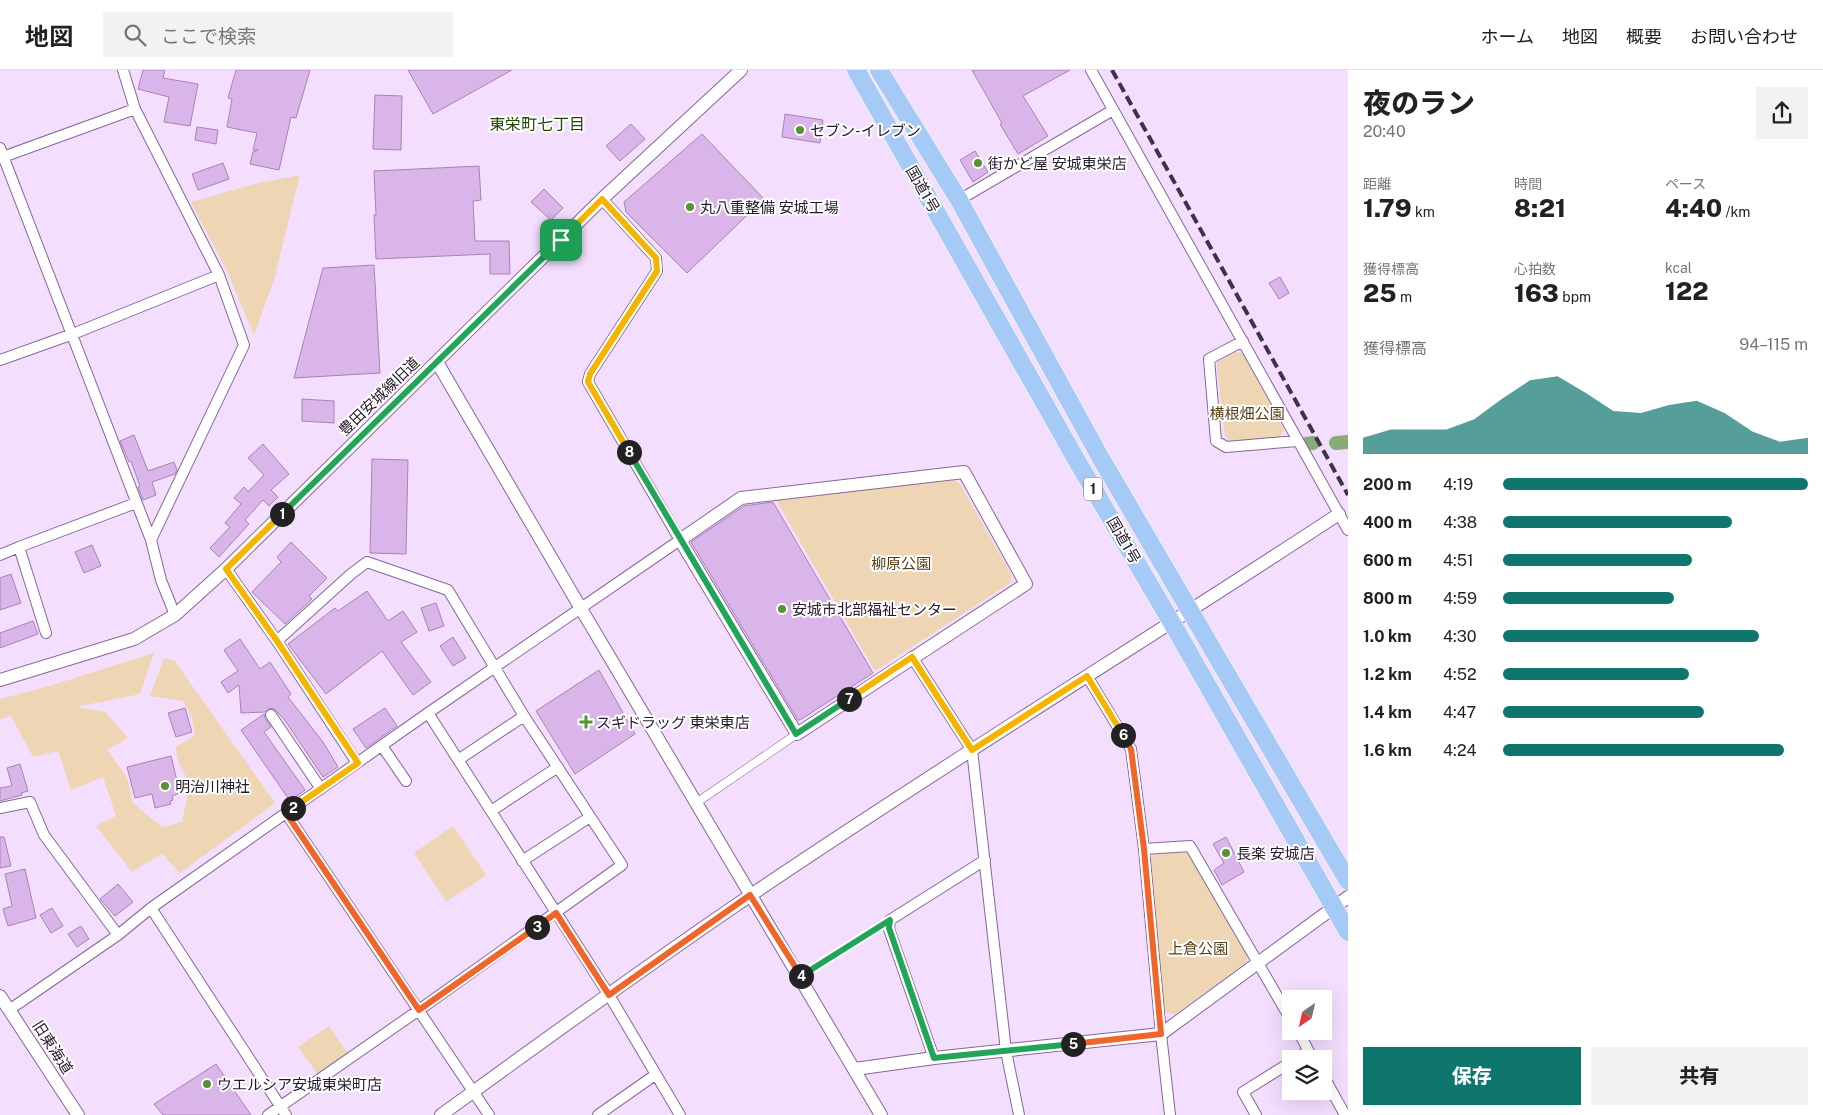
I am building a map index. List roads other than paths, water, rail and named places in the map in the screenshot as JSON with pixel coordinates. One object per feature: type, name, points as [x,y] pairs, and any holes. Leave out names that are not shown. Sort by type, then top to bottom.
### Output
[{"type":"highway","name":"国道1号","points":[[856,70],[1067,443],[1348,932]]},
{"type":"highway","name":"国道1号","points":[[880,70],[960,200],[1099,455],[1348,881]]},
{"type":"street","points":[[123,70],[135,109],[219,274],[244,345],[150,540]]},
{"type":"street","name":"豊田安城線旧道","points":[[0,680],[134,638],[175,615],[226,569],[602,199],[741,70]]},
{"type":"street","points":[[1091,70],[1348,530]]},
{"type":"street","points":[[135,109],[1,154],[73,334],[150,540],[161,580],[175,615]]},
{"type":"street","points":[[960,200],[1114,110]]},
{"type":"street","points":[[602,199],[656,258],[657,271],[590,374],[588,382],[796,734]]},
{"type":"street","points":[[0,360],[73,334],[219,274]]},
{"type":"street","points":[[1243,341],[1209,359],[1216,441],[1226,447],[1297,441]]},
{"type":"street","points":[[437,362],[580,608],[881,1115]]},
{"type":"street","points":[[9,1010],[118,935],[151,908],[428,713],[741,498],[964,472],[1026,584],[912,657],[696,803]]},
{"type":"street","points":[[0,555],[136,503]]},
{"type":"street","points":[[441,1115],[750,895],[1339,514]]},
{"type":"street","points":[[19,547],[46,633]]},
{"type":"street","points":[[268,1115],[283,1111],[419,1010],[622,865],[524,716],[448,590],[367,562],[351,574],[277,641]]},
{"type":"street","points":[[226,569],[277,641],[358,763]]},
{"type":"street","points":[[912,657],[972,750],[1006,1051],[1019,1115]]},
{"type":"street","points":[[1087,676],[1131,749],[1144,849],[1170,1115]]},
{"type":"street","points":[[428,713],[609,995],[680,1115]]},
{"type":"street","points":[[271,715],[321,788]]},
{"type":"street","points":[[458,760],[524,716]]},
{"type":"street","points":[[382,746],[406,781]]},
{"type":"street","points":[[491,811],[558,767]]},
{"type":"street","points":[[0,808],[30,802],[44,835],[118,935]]},
{"type":"street","points":[[286,813],[489,1115]]},
{"type":"street","points":[[522,861],[590,817]]},
{"type":"street","points":[[1144,849],[1190,846],[1260,962],[1282,1003]]},
{"type":"street","points":[[800,977],[985,860]]},
{"type":"street","points":[[855,1069],[934,1058],[1161,1034],[1333,906],[1348,897]]},
{"type":"street","points":[[151,908],[283,1111]]},
{"type":"street","points":[[890,920],[889,928],[934,1058]]},
{"type":"street","name":"旧東海道","points":[[0,996],[78,1115]]},
{"type":"street","points":[[1256,1115],[1243,1092],[1282,1068]]},
{"type":"street","points":[[598,1115],[655,1075]]},
{"type":"street","points":[[1332,1091],[1345,1115]]},
{"type":"waterway","points":[[1336,443],[1348,442]]},
{"type":"waterway","points":[[1306,444],[1313,443]]},
{"type":"railway","points":[[1112,70],[1348,495]]},
{"type":"place","name":"セブン-イレブン","points":[[800,130]]},
{"type":"place","name":"街かど屋 安城東栄店","points":[[978,163]]},
{"type":"place","name":"丸八重整備 安城工場","points":[[690,207]]},
{"type":"place","name":"安城市北部福祉センター","points":[[782,609]]},
{"type":"place","name":"スギドラッグ 東栄東店","points":[[586,722]]},
{"type":"place","name":"明治川神社","points":[[165,786]]},
{"type":"place","name":"長楽 安城店","points":[[1226,853]]},
{"type":"place","name":"ウエルシア安城東栄町店","points":[[207,1084]]},
{"type":"district","name":"東栄町七丁目","points":[[537,124]]},
{"type":"park label","name":"横根畑公園","points":[[1247,413]]},
{"type":"park label","name":"柳原公園","points":[[901,563]]},
{"type":"park label","name":"上倉公園","points":[[1198,948]]}]
